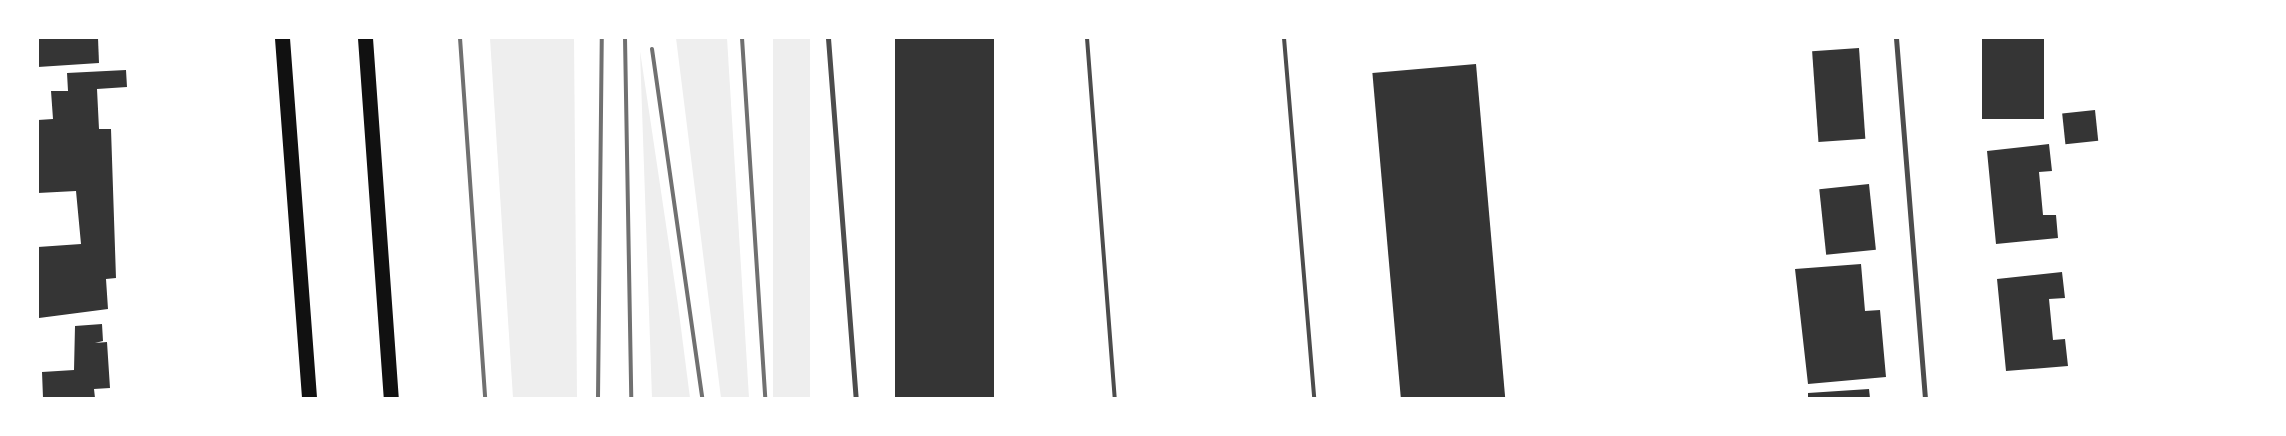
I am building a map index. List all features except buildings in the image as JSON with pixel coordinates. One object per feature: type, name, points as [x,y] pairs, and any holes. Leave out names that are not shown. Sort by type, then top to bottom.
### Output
[{"type":"highway","points":[[282,38],[309,398]]},
{"type":"highway","points":[[365,38],[392,398]]},
{"type":"street","points":[[828,38],[856,398]]},
{"type":"street","points":[[1896,38],[1925,398]]},
{"type":"lane","points":[[1087,38],[1115,398]]},
{"type":"lane","points":[[1284,38],[1314,398]]},
{"type":"shaded area","points":[[490,38],[574,38],[577,398],[513,398]]},
{"type":"shaded area","points":[[676,38],[727,38],[749,398],[721,398]]},
{"type":"shaded area","points":[[773,38],[810,38],[810,398],[773,398]]},
{"type":"shaded area","points":[[640,51],[678,305],[690,398],[652,398]]},
{"type":"railway","points":[[460,38],[485,398]]},
{"type":"railway","points":[[598,398],[602,38]]},
{"type":"railway","points":[[625,38],[631,398]]},
{"type":"railway","points":[[742,38],[765,398]]},
{"type":"railway","points":[[652,49],[702,398]]}]
